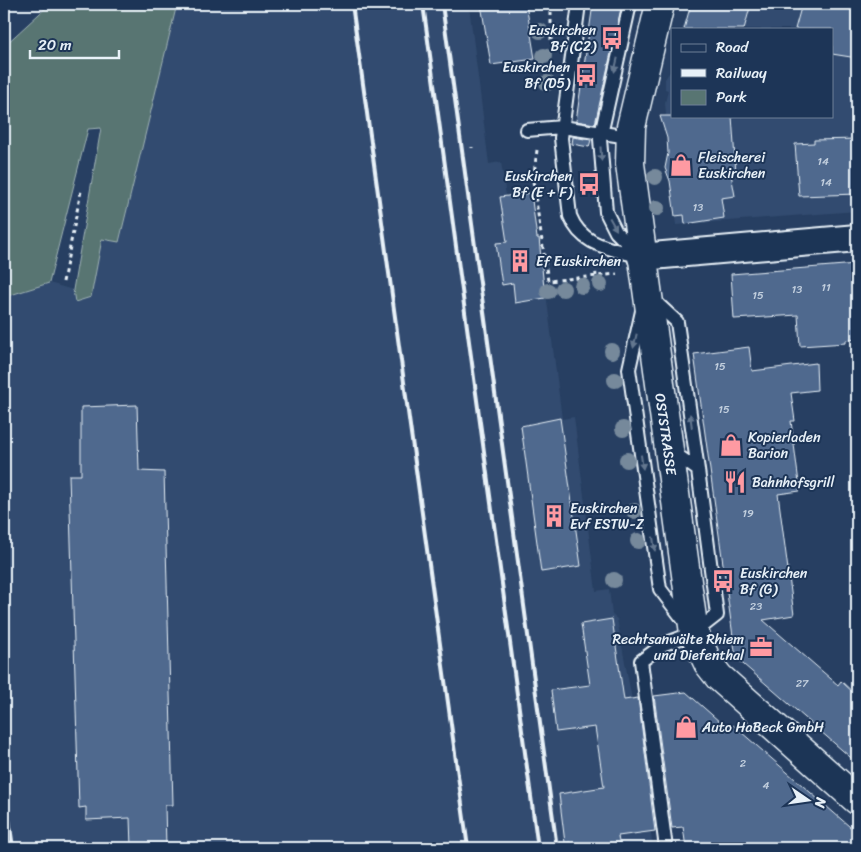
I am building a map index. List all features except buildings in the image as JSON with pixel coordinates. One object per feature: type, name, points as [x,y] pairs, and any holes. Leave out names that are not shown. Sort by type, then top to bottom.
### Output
[{"type":"street","name":"OSTSTRASSE","points":[[660,4],[629,137],[630,164],[641,257],[694,633],[708,662],[719,677],[857,800]]},
{"type":"street","points":[[641,257],[857,238]]},
{"type":"lane","points":[[579,4],[562,127],[563,162],[570,216],[574,228],[582,236],[594,243],[641,257]]},
{"type":"lane","points":[[630,4],[600,133],[606,212],[616,232],[641,257]]},
{"type":"lane","points":[[528,130],[562,127],[629,137]]},
{"type":"lane","points":[[646,293],[677,322],[717,615],[694,633],[664,644],[641,661],[666,848]]},
{"type":"lane","points":[[646,293],[629,369],[660,589],[694,633]]},
{"type":"lane","points":[[668,448],[698,470]]},
{"type":"path","points":[[450,5],[457,4]]},
{"type":"path","points":[[63,282],[81,191]]},
{"type":"shaded area","points":[[177,4],[484,4],[469,6],[489,164],[501,162],[506,196],[531,193],[537,238],[539,238],[562,419],[574,417],[596,591],[609,589],[612,615],[617,619],[632,700],[653,848],[4,848],[4,297],[49,283],[73,290],[75,302],[91,297],[102,239],[119,242]]},
{"type":"shaded area","points":[[691,4],[857,4],[857,211],[676,225],[670,177],[665,168],[668,159],[667,133],[663,123],[666,114],[665,103],[668,90],[665,89],[665,79],[671,70],[671,118],[834,118],[834,28],[682,28]]},
{"type":"green space","points":[[50,4],[177,4],[119,242],[102,239],[91,297],[75,302],[73,290],[101,128],[88,129],[49,283],[4,297],[4,46]]},
{"type":"railway","points":[[352,4],[468,848]]},
{"type":"railway","points":[[423,4],[538,848]]},
{"type":"railway","points":[[442,4],[557,848]]},
{"type":"railway","points":[[4,784],[13,848]]},
{"type":"place","name":"Euskirchen Bf (C2)","points":[[612,38]]},
{"type":"place","name":"Euskirchen Bf (D5)","points":[[586,75]]},
{"type":"place","name":"Fleischerei Euskirchen","points":[[681,165]]},
{"type":"place","name":"Euskirchen Bf (E + F)","points":[[589,184]]},
{"type":"place","name":"Ef Euskirchen","points":[[520,261]]},
{"type":"place","name":"Kopierladen Barion","points":[[731,445]]},
{"type":"place","name":"Bahnhofsgrill","points":[[735,482]]},
{"type":"place","name":"Euskirchen Evf ESTW-Z","points":[[554,516]]},
{"type":"place","name":"Euskirchen Bf (G)","points":[[723,581]]},
{"type":"place","name":"Rechtsanwälte Rhiem und Diefenthal","points":[[761,647]]},
{"type":"place","name":"Auto HaBeck GmbH","points":[[686,727]]}]
